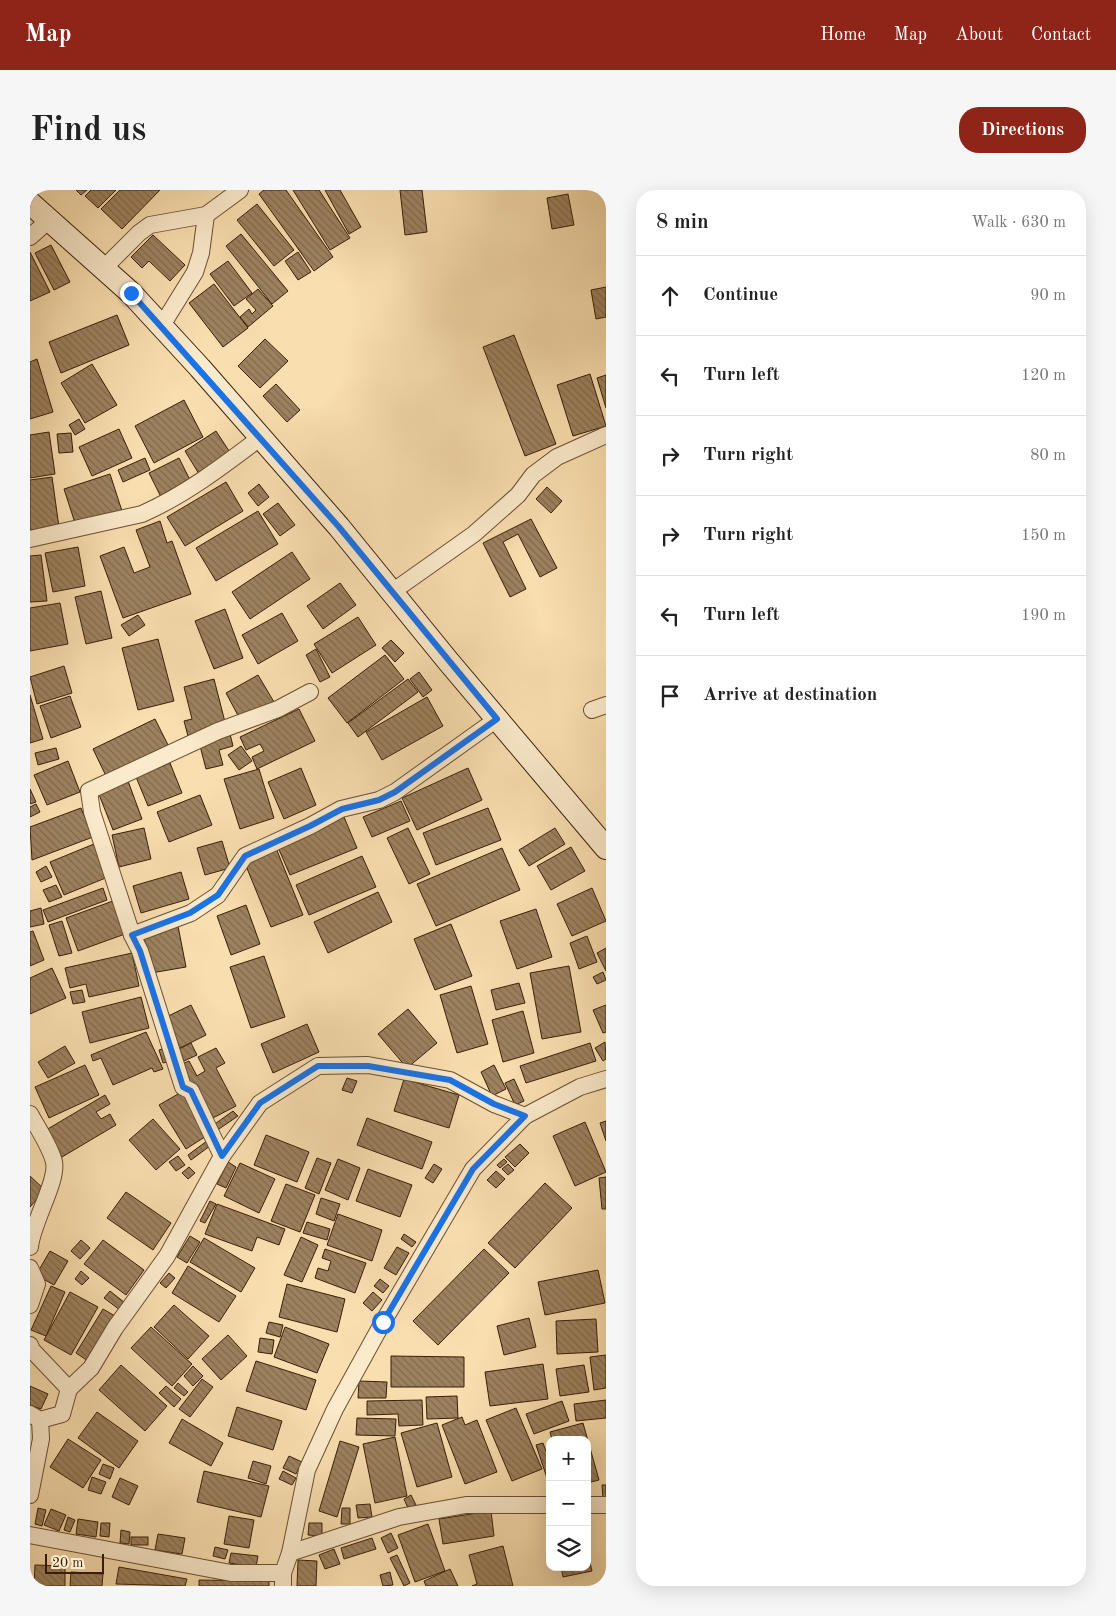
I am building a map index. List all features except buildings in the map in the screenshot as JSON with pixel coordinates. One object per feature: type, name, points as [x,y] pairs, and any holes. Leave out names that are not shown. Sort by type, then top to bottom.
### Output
[{"type":"main road","points":[[30,203],[131,293],[339,527],[606,848]]},
{"type":"street","points":[[103,269],[139,233],[150,225],[206,215],[240,190]]},
{"type":"street","points":[[161,327],[195,272],[201,253],[206,215]]},
{"type":"street","points":[[30,237],[49,220]]},
{"type":"street","points":[[392,592],[474,534],[518,495],[533,475],[557,457],[606,435]]},
{"type":"street","points":[[30,539],[142,514],[159,506],[221,468],[260,438]]},
{"type":"street","points":[[222,1156],[191,1091],[183,1087],[140,951],[132,935],[92,812],[89,791],[218,731],[278,708],[310,692]]},
{"type":"street","points":[[132,935],[190,913],[218,895],[245,856],[342,809],[379,800],[395,792],[497,719]]},
{"type":"street","points":[[41,1439],[62,1414],[69,1389],[90,1368],[115,1328],[167,1256],[222,1156],[260,1103],[318,1066],[368,1066],[450,1080],[494,1104],[525,1116]]},
{"type":"street","points":[[30,1535],[231,1573],[283,1580],[307,1470],[335,1409],[383,1322],[473,1169],[525,1116],[580,1087],[606,1079]]},
{"type":"street","points":[[30,1114],[54,1162],[53,1177],[31,1234],[30,1247]]},
{"type":"street","points":[[30,1268],[37,1284],[30,1305]]},
{"type":"street","points":[[30,1345],[32,1350],[69,1389]]},
{"type":"street","points":[[30,1495],[41,1439],[35,1417],[62,1414]]},
{"type":"street","points":[[290,1553],[399,1517],[466,1505],[546,1505]]},
{"type":"street","points":[[591,1505],[606,1505]]},
{"type":"route","points":[[131,293],[200,368],[339,527],[497,719],[395,792],[379,800],[342,809],[245,856],[232,872],[218,895],[190,913],[132,935],[140,951],[183,1087],[191,1091],[222,1156],[260,1103],[318,1066],[368,1066],[450,1080],[494,1104],[525,1116],[473,1169],[383,1322]]}]
